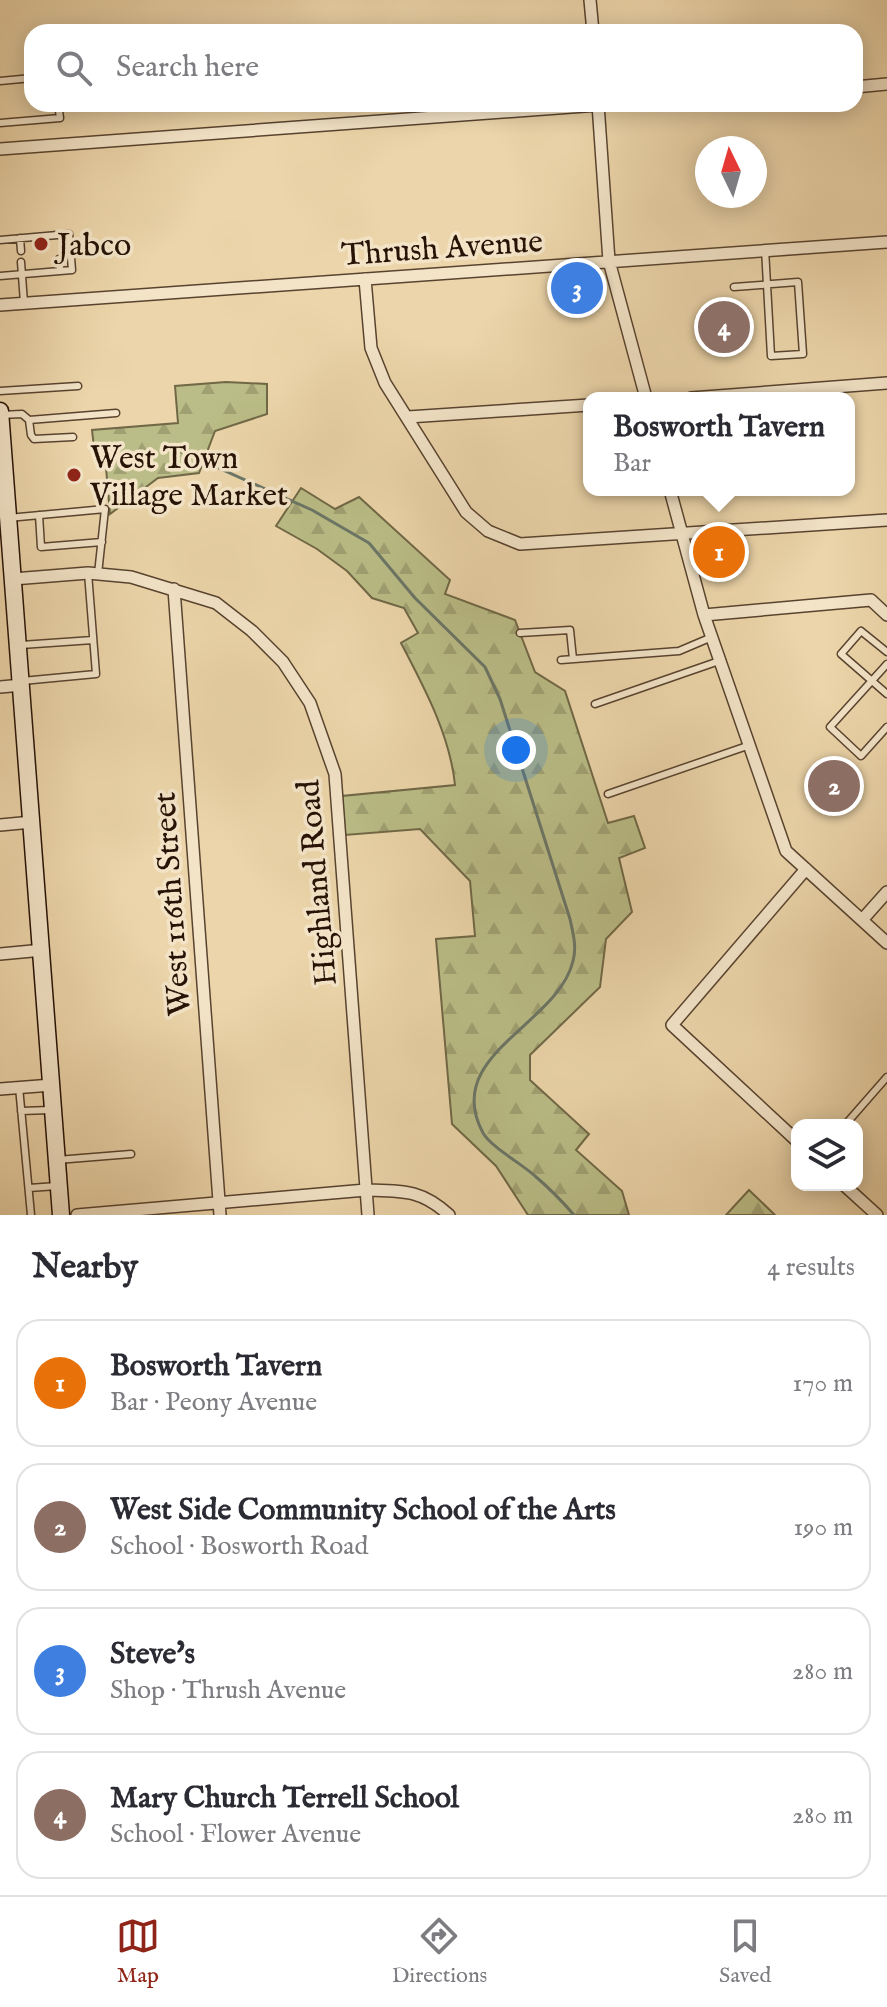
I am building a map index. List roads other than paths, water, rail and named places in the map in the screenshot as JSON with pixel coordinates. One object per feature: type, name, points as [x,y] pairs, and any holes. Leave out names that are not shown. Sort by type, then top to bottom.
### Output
[{"type":"main road","points":[[0,413],[6,557],[13,579],[19,645],[61,1215]]},
{"type":"street","points":[[590,0],[592,24]]},
{"type":"street","points":[[863,86],[887,84]]},
{"type":"street","points":[[0,149],[492,112]]},
{"type":"street","points":[[599,112],[609,261],[644,392]]},
{"type":"street","name":"Thrush Avenue","points":[[0,305],[887,242]]},
{"type":"street","points":[[365,279],[371,348],[385,383],[466,512],[488,531],[520,544],[887,520]]},
{"type":"street","points":[[769,392],[887,383]]},
{"type":"street","points":[[408,417],[583,405]]},
{"type":"street","points":[[672,496],[704,615],[786,851],[887,943]]},
{"type":"street","name":"Highland Road","points":[[13,579],[93,574],[131,577],[216,603],[252,631],[283,662],[310,703],[335,774],[368,1215]]},
{"type":"street","name":"West 116th Street","points":[[174,589],[220,1215]]},
{"type":"street","points":[[704,615],[871,600],[887,615]]},
{"type":"street","points":[[0,687],[22,683]]},
{"type":"street","points":[[0,825],[32,822]]},
{"type":"street","points":[[791,1135],[672,1025],[806,869]]},
{"type":"street","points":[[862,920],[887,892]]},
{"type":"street","points":[[0,954],[43,950]]},
{"type":"street","points":[[0,1089],[52,1085]]},
{"type":"street","points":[[77,1215],[366,1190],[409,1191],[430,1199],[449,1215]]},
{"type":"street","points":[[851,1191],[877,1215]]},
{"type":"lane","points":[[0,81],[24,79]]},
{"type":"lane","points":[[0,123],[60,118],[59,112]]},
{"type":"lane","points":[[0,240],[69,234],[72,270],[0,276]]},
{"type":"lane","points":[[57,235],[58,247]]},
{"type":"lane","points":[[38,237],[39,249]]},
{"type":"lane","points":[[20,238],[21,251]]},
{"type":"lane","points":[[734,287],[767,285],[798,282],[803,354],[771,356],[767,285],[765,249]]},
{"type":"lane","points":[[59,259],[60,271]]},
{"type":"lane","points":[[40,261],[40,272]]},
{"type":"lane","points":[[21,262],[24,303]]},
{"type":"lane","points":[[0,391],[78,386]]},
{"type":"lane","points":[[0,413],[22,414],[29,420],[34,439],[73,437]]},
{"type":"lane","points":[[29,420],[116,413]]},
{"type":"lane","points":[[6,523],[39,515],[105,509],[102,542],[93,574],[96,674],[22,683]]},
{"type":"lane","points":[[39,515],[41,547],[102,542]]},
{"type":"lane","points":[[520,633],[570,630],[573,659]]},
{"type":"lane","points":[[887,652],[861,631],[841,654],[887,694]]},
{"type":"lane","points":[[561,660],[679,651],[712,637]]},
{"type":"lane","points":[[19,645],[93,640]]},
{"type":"lane","points":[[595,704],[722,660]]},
{"type":"lane","points":[[887,664],[830,727],[861,756],[887,727]]},
{"type":"lane","points":[[608,794],[750,745]]},
{"type":"lane","points":[[850,1119],[887,1077]]},
{"type":"lane","points":[[19,1087],[31,1215]]},
{"type":"lane","points":[[21,1111],[53,1110]]},
{"type":"lane","points":[[57,1160],[131,1154]]},
{"type":"lane","points":[[29,1188],[59,1186]]},
{"type":"waterway","points":[[183,452],[312,510],[369,543],[415,598],[485,667],[500,699],[570,919],[575,950],[563,984],[489,1061],[477,1082],[474,1106],[487,1138],[529,1171],[574,1215]]},
{"type":"place","name":"Jabco","points":[[41,244]]},
{"type":"place","name":"Steve's","points":[[577,288]]},
{"type":"place","name":"Mary Church Terrell School","points":[[724,327]]},
{"type":"place","name":"West Town Village Market","points":[[74,475]]},
{"type":"place","name":"Bosworth Tavern","points":[[719,552]]},
{"type":"place","name":"West Side Community School of the Arts","points":[[834,786]]}]
